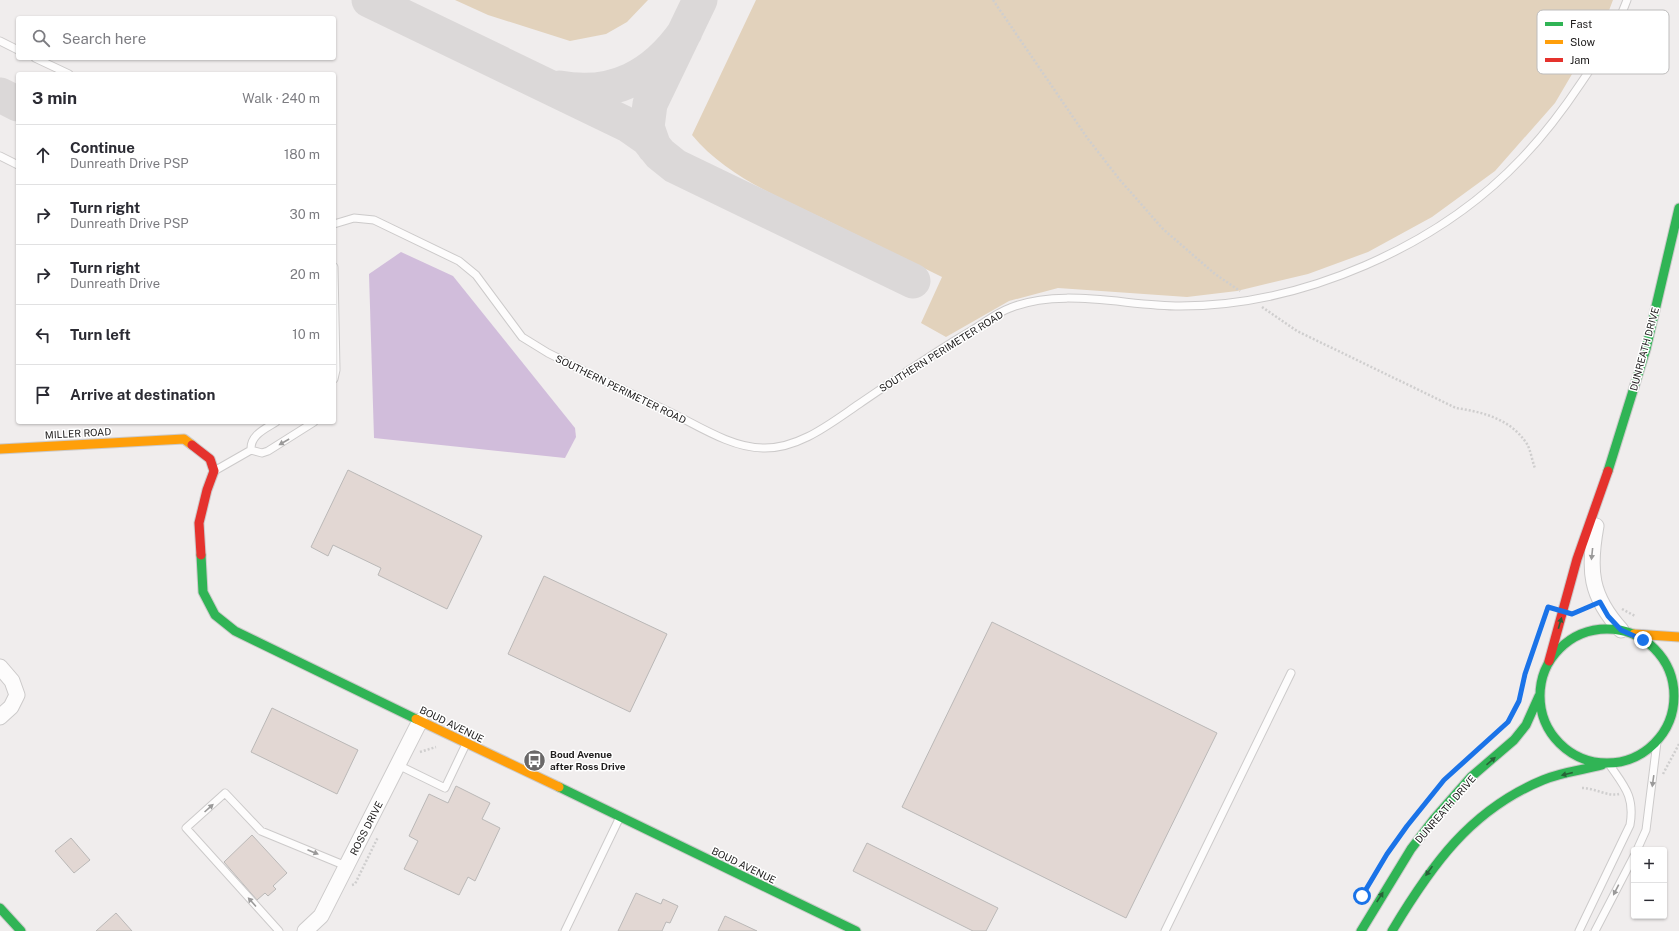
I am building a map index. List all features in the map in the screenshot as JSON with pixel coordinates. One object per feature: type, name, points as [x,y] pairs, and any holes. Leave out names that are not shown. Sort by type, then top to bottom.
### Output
[{"type":"street","name":"DUNREATH DRIVE","points":[[1549,661],[1577,559],[1603,487],[1646,350],[1679,208]]},
{"type":"street","name":"MILLER ROAD","points":[[0,449],[184,439],[210,459],[214,471]]},
{"type":"street","name":"BOUD AVENUE","points":[[214,471],[207,490],[199,523],[203,592],[215,615],[235,631],[856,931]]},
{"type":"street","name":"DUNREATH DRIVE","points":[[1603,487],[1591,565],[1593,584],[1600,602],[1608,616],[1626,632]]},
{"type":"street","points":[[1607,764],[1579,758],[1558,743],[1544,721],[1539,696],[1542,678],[1549,661],[1556,651],[1575,636],[1597,629],[1679,638]]},
{"type":"street","points":[[1626,632],[1654,648],[1669,670],[1674,696],[1669,722]]},
{"type":"street","points":[[0,667],[12,681],[16,695],[11,707],[0,717]]},
{"type":"street","name":"DUNREATH DRIVE","points":[[1361,931],[1372,909],[1419,838],[1471,777],[1509,744],[1522,730],[1526,725],[1539,696]]},
{"type":"street","points":[[1392,931],[1418,886],[1439,857],[1461,832],[1514,794],[1545,780],[1607,764],[1630,760],[1640,755],[1657,742],[1679,706]]},
{"type":"street","name":"ROSS DRIVE","points":[[305,931],[321,916],[346,866],[404,768],[420,721]]},
{"type":"street","points":[[0,908],[21,931]]},
{"type":"lane","name":"SOUTHERN PERIMETER ROAD","points":[[1623,10],[1627,0]]},
{"type":"lane","points":[[0,41],[16,49]]},
{"type":"lane","points":[[40,60],[65,72]]},
{"type":"lane","name":"SOUTHERN PERIMETER ROAD","points":[[336,223],[354,218],[374,220],[460,261],[476,275],[522,337],[548,354],[728,441],[762,448],[793,444],[821,429],[959,338],[1010,308],[1054,297],[1180,306],[1234,302],[1319,283],[1365,265],[1425,234],[1462,210],[1489,188],[1522,159],[1560,114],[1587,74]]},
{"type":"lane","points":[[0,156],[16,164]]},
{"type":"lane","points":[[251,450],[250,444],[258,433],[273,424]]},
{"type":"lane","points":[[214,471],[251,450],[262,453],[268,451],[311,424]]},
{"type":"lane","points":[[1164,931],[1290,673]]},
{"type":"lane","points":[[1638,847],[1646,830],[1657,742]]},
{"type":"lane","points":[[404,768],[445,788],[466,743]]},
{"type":"lane","points":[[1579,931],[1630,825],[1632,804],[1628,792],[1607,764]]},
{"type":"lane","points":[[279,931],[186,828],[224,793],[261,831],[346,866]]},
{"type":"lane","points":[[565,931],[620,817]]},
{"type":"lane","points":[[1595,931],[1631,862]]},
{"type":"path","points":[[993,0],[1088,139],[1120,180],[1163,229],[1216,274],[1297,331],[1456,408],[1478,411],[1506,422],[1527,444],[1534,468]]},
{"type":"path","points":[[1563,612],[1572,614],[1612,598],[1622,609],[1639,618]]},
{"type":"path","points":[[1520,694],[1534,648]]},
{"type":"path","points":[[404,768],[420,751],[443,744],[462,754]]},
{"type":"path","points":[[1653,778],[1664,774],[1679,744]]},
{"type":"path","points":[[1580,788],[1592,788],[1613,795],[1628,792]]},
{"type":"path","points":[[335,889],[355,884],[380,834]]},
{"type":"shaded area","points":[[455,0],[648,0],[627,22],[606,34],[570,41],[488,15]]},
{"type":"shaded area","points":[[756,0],[1613,0],[1609,10],[1537,10],[1537,74],[1572,74],[1555,103],[1495,171],[1432,217],[1368,252],[1308,274],[1237,291],[1187,297],[1058,288],[1009,301],[946,337],[921,323],[942,277],[769,193],[720,162],[692,135]]},
{"type":"shaded area","points":[[401,252],[453,276],[575,428],[576,437],[565,458],[374,438],[369,274]]},
{"type":"building","points":[[348,470],[482,536],[447,609],[378,575],[381,568],[333,545],[328,556],[311,547]]},
{"type":"building","points":[[544,576],[667,634],[630,712],[508,654]]},
{"type":"building","points":[[992,622],[1217,733],[1126,918],[902,807]]},
{"type":"building","points":[[272,708],[358,750],[337,794],[251,752]]},
{"type":"building","points":[[456,786],[490,803],[482,819],[500,828],[475,881],[468,877],[459,895],[404,869],[418,841],[409,836],[429,794],[448,803]]},
{"type":"building","points":[[252,835],[287,873],[273,886],[276,889],[268,896],[265,893],[257,900],[224,862]]},
{"type":"building","points":[[71,838],[90,860],[74,873],[55,851]]},
{"type":"building","points":[[867,843],[998,908],[986,931],[973,931],[853,871]]},
{"type":"building","points":[[636,893],[661,904],[663,899],[678,906],[670,923],[666,922],[662,931],[618,931]]},
{"type":"building","points":[[116,913],[132,931],[96,931]]},
{"type":"building","points":[[725,916],[757,931],[718,931]]},
{"type":"taxiway","points":[[369,0],[628,125],[648,139],[660,154],[675,166],[913,281]]},
{"type":"taxiway","points":[[654,147],[647,127],[650,104],[700,0]]},
{"type":"taxiway","points":[[559,88],[597,90],[631,80],[646,72],[660,61],[685,32]]},
{"type":"taxiway","points":[[0,95],[16,103]]},
{"type":"traffic: fast","points":[[1608,471],[1646,349],[1679,208]]},
{"type":"traffic: fast","points":[[201,555],[203,592],[215,615],[235,631],[416,719]]},
{"type":"traffic: fast","points":[[1600,629],[1614,629],[1633,634],[1655,648],[1669,670],[1673,683],[1674,696],[1673,709],[1669,722],[1655,744],[1633,758],[1614,763],[1600,763],[1581,758],[1559,744],[1545,722],[1540,703],[1540,689],[1545,670],[1559,648],[1581,634],[1600,629]]},
{"type":"traffic: fast","points":[[1361,931],[1411,849],[1434,819],[1471,777],[1514,740],[1526,725],[1539,696]]},
{"type":"traffic: fast","points":[[1392,931],[1422,884],[1455,842],[1473,824],[1494,807],[1517,792],[1550,777],[1602,765]]},
{"type":"traffic: fast","points":[[559,787],[856,931]]},
{"type":"traffic: fast","points":[[0,908],[21,931]]},
{"type":"traffic: slow","points":[[0,449],[184,439],[192,445]]},
{"type":"traffic: slow","points":[[1634,634],[1679,637]]},
{"type":"traffic: slow","points":[[416,719],[559,787]]},
{"type":"traffic: jam","points":[[192,445],[210,459],[214,471],[207,490],[199,523],[201,555]]},
{"type":"traffic: jam","points":[[1549,661],[1577,559],[1608,471]]},
{"type":"place","name":"Boud Avenue after Ross Drive","points":[[534,760]]},
{"type":"route","points":[[1362,896],[1387,854],[1426,801],[1444,780],[1484,746],[1508,722],[1519,701],[1525,674],[1548,607],[1572,614],[1600,602],[1608,616],[1621,630],[1643,640]]}]
